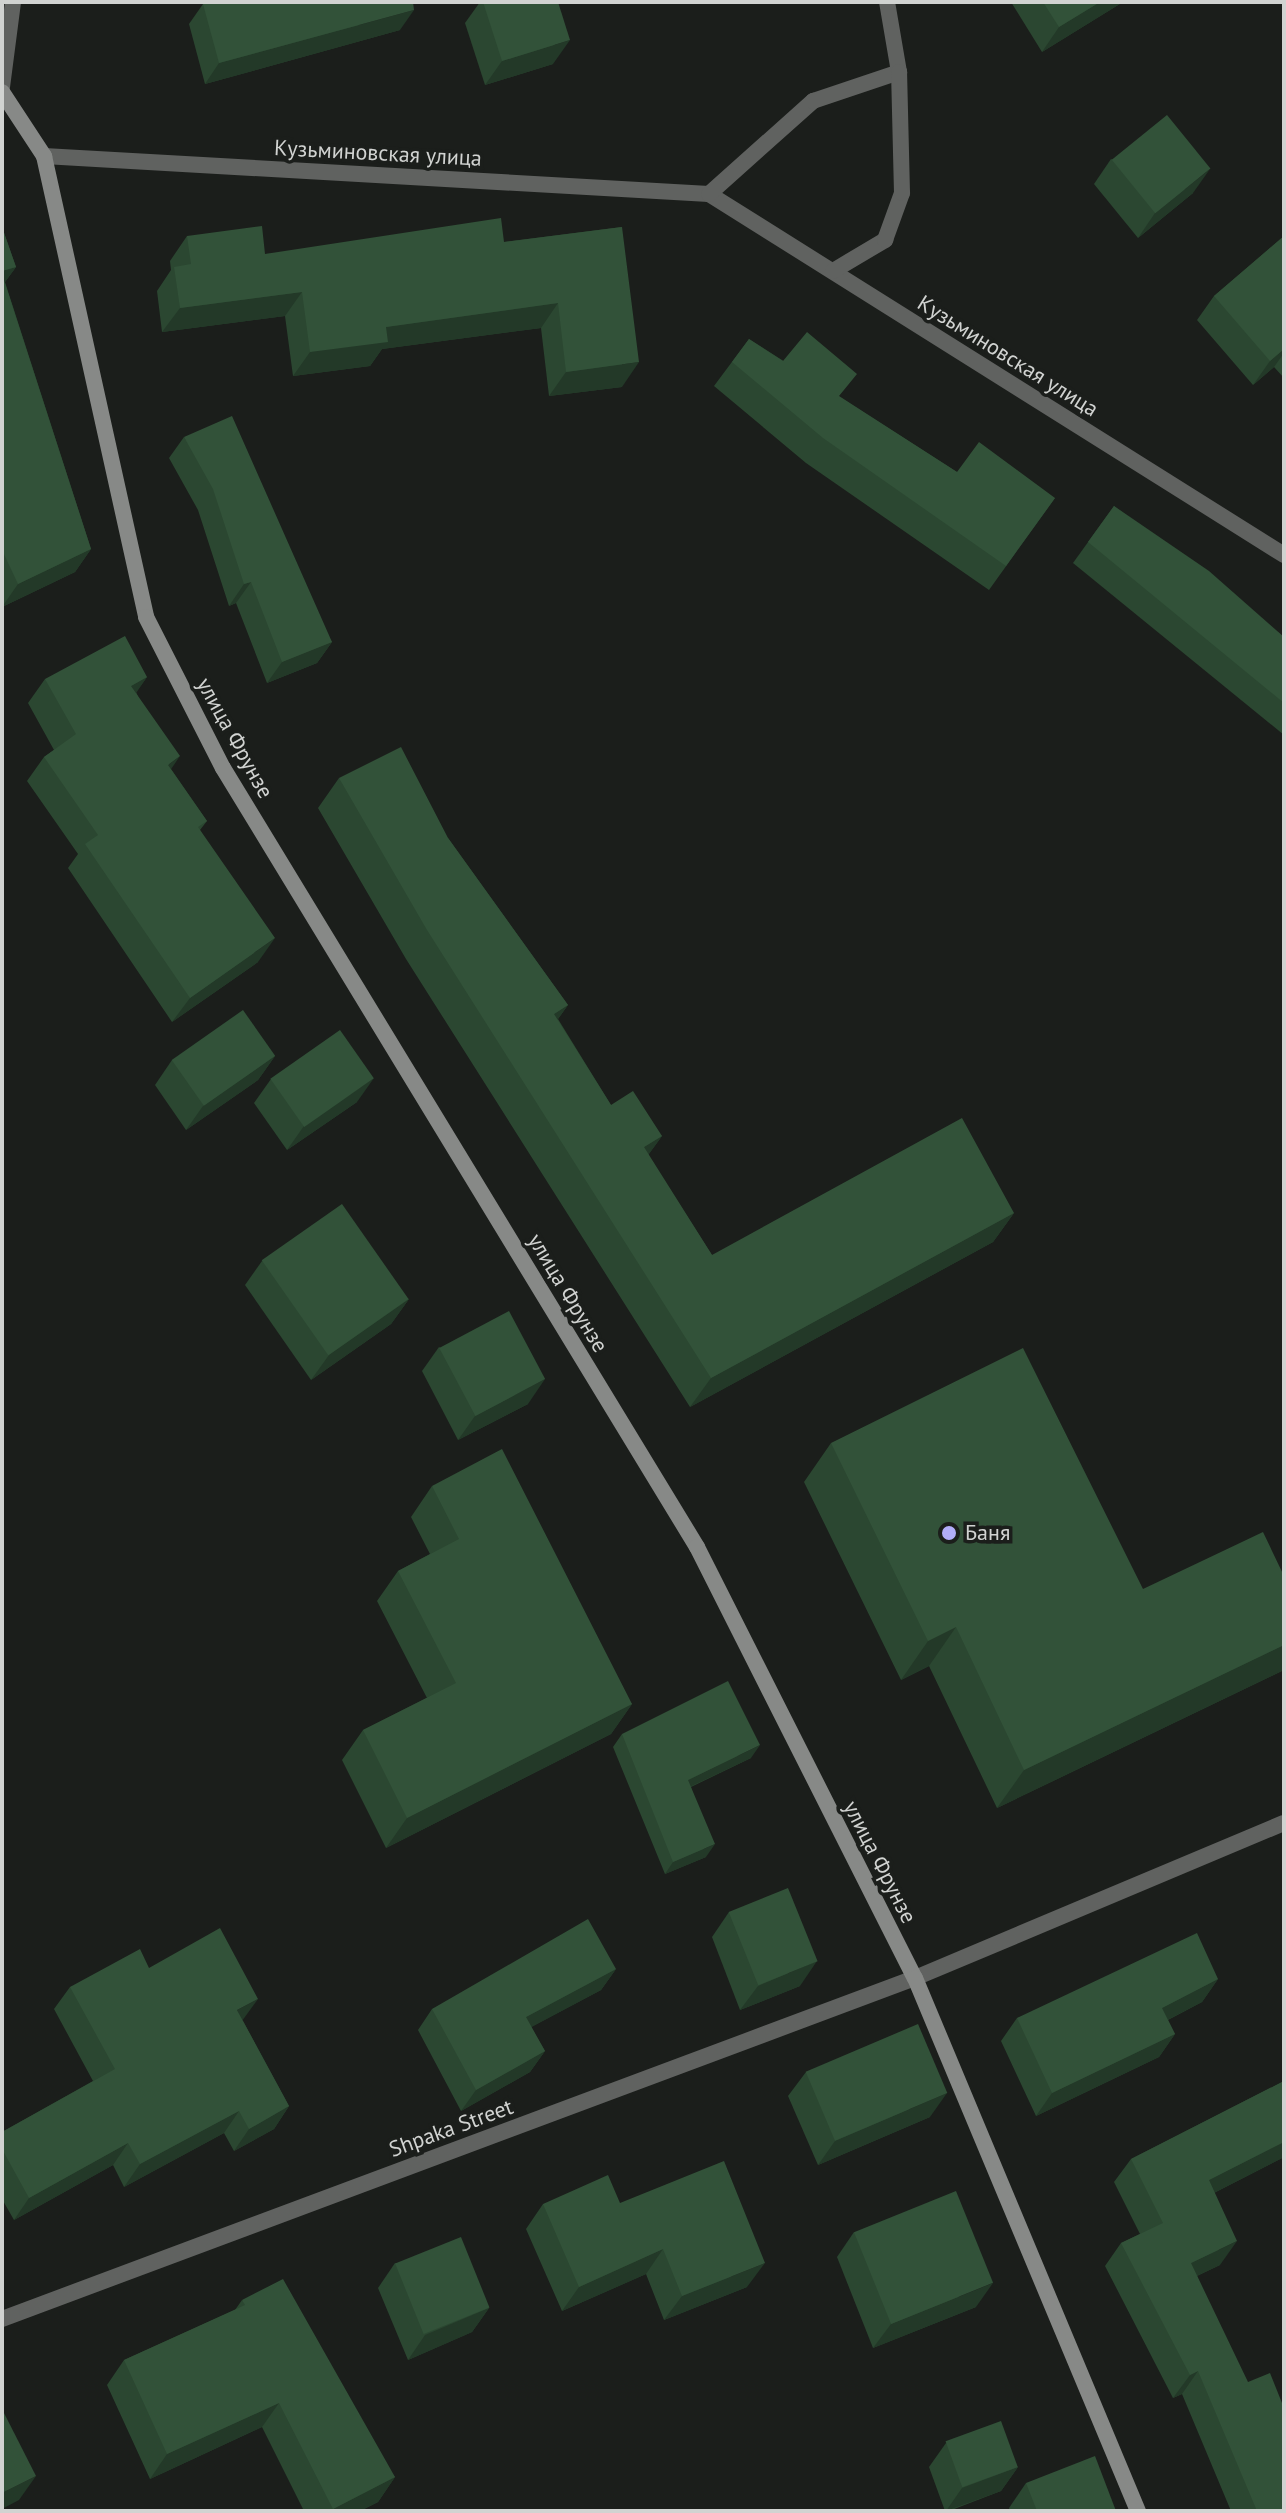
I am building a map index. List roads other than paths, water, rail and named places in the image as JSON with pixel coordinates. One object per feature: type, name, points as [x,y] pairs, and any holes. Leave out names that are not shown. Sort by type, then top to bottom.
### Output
[{"type":"street","name":"улица Фрунзе","points":[[13,2],[2,89],[44,156],[146,617],[223,768],[697,1547],[915,1978],[1138,2511]]},
{"type":"street","points":[[833,271],[885,240],[902,193],[899,72],[887,2]]},
{"type":"street","points":[[709,194],[813,101],[899,72]]},
{"type":"street","name":"Кузьминовская улица","points":[[44,156],[709,194],[1284,555]]},
{"type":"street","name":"Shpaka Street","points":[[2,2319],[915,1978],[1284,1823]]},
{"type":"place","name":"Баня","points":[[949,1533]]}]
